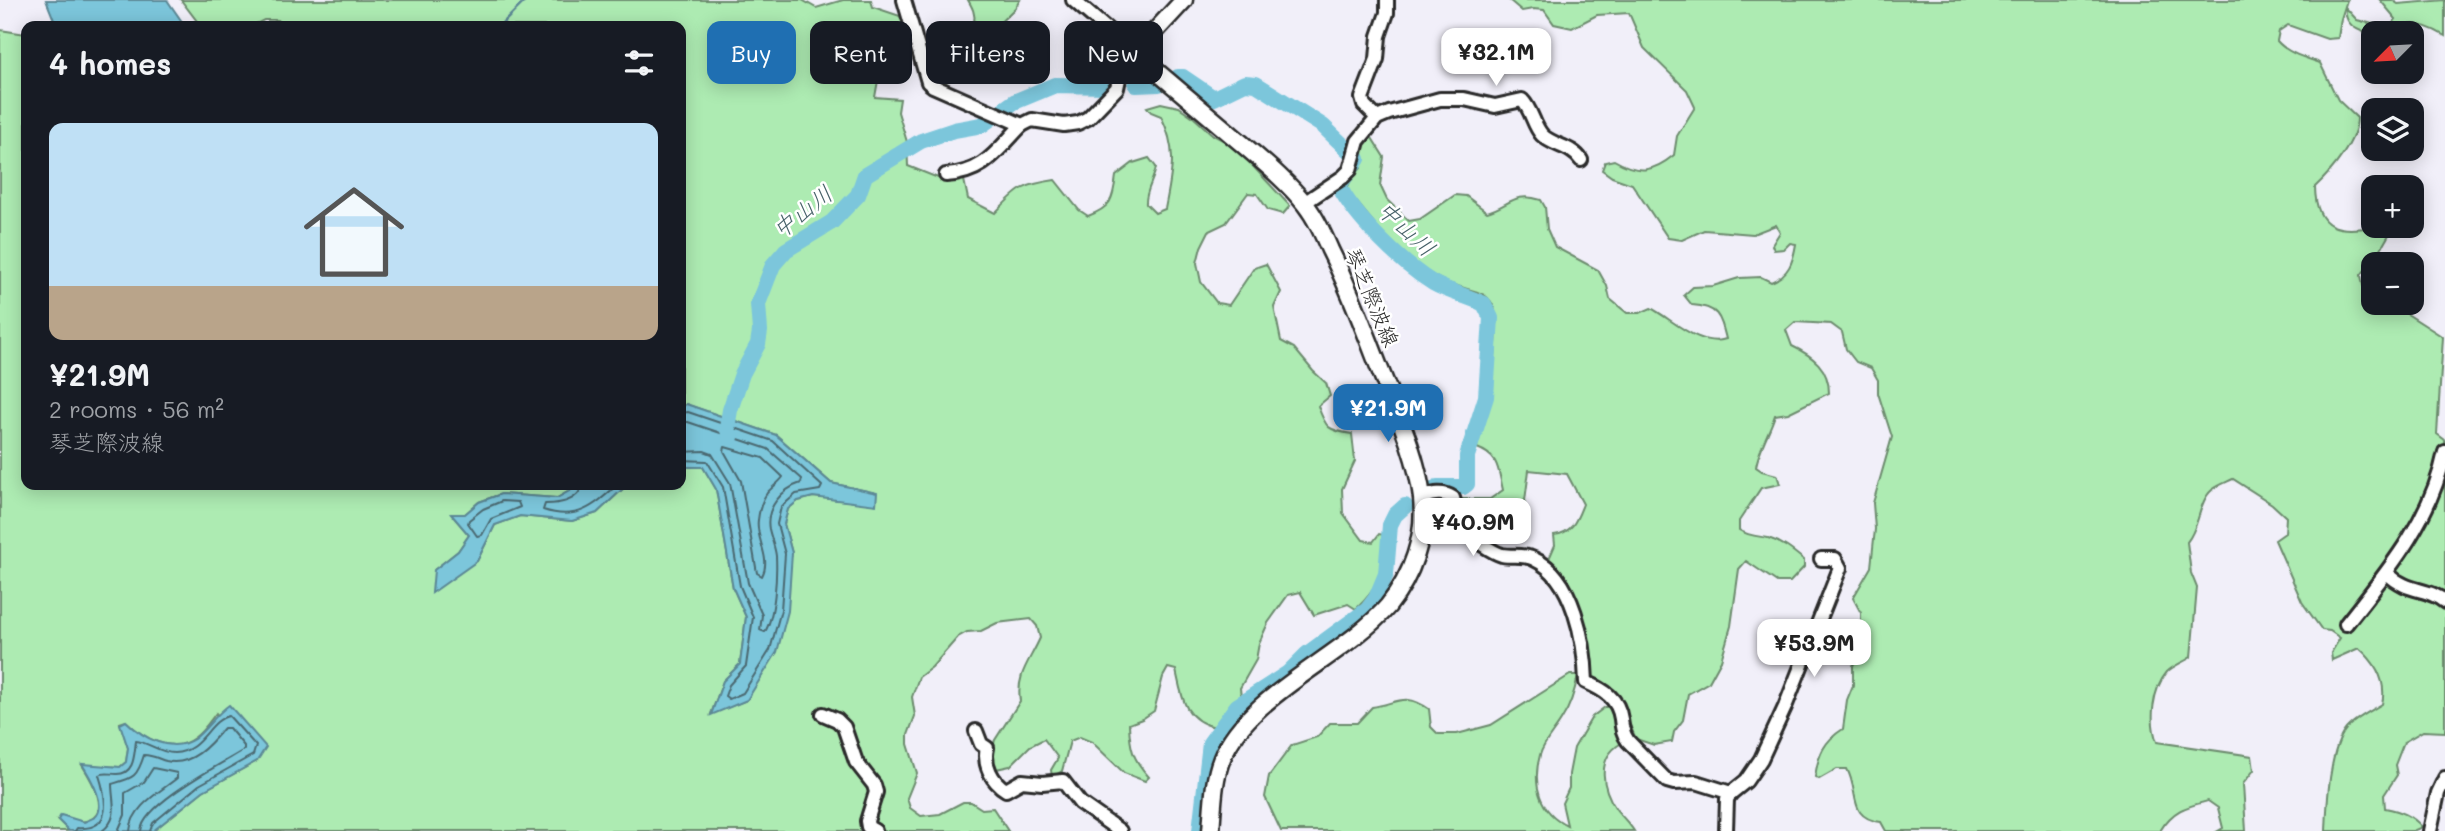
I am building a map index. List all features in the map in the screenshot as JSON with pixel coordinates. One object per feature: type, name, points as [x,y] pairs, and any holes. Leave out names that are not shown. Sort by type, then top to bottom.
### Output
[{"type":"main road","points":[[1163,23],[1184,0]]},
{"type":"main road","name":"琴芝際波線","points":[[1163,77],[1262,161],[1304,203],[1314,217],[1368,338],[1405,436],[1422,497],[1416,555],[1412,568],[1396,594],[1377,617],[1248,719],[1229,744],[1218,769],[1211,831]]},
{"type":"street","points":[[904,0],[928,82],[1022,125]]},
{"type":"street","points":[[1073,0],[1098,21]]},
{"type":"street","points":[[1377,118],[1364,106],[1362,98],[1377,59],[1387,13],[1387,0]]},
{"type":"street","points":[[946,175],[957,174],[987,162],[1022,125],[1032,120],[1064,125],[1088,118],[1118,84]]},
{"type":"street","points":[[1304,203],[1343,177],[1349,170],[1358,141],[1377,118],[1440,99],[1464,99],[1495,106],[1522,100],[1543,136],[1577,154],[1581,160]]},
{"type":"street","points":[[2346,624],[2387,573],[2416,530],[2435,487],[2445,452]]},
{"type":"street","points":[[1422,497],[1449,495],[1467,534],[1500,555],[1527,557],[1551,571],[1564,590],[1578,624],[1586,663],[1586,682],[1612,696],[1617,704],[1624,736],[1667,781],[1696,782],[1731,793]]},
{"type":"street","points":[[1726,831],[1726,808],[1731,793],[1746,781],[1761,758],[1785,707],[1840,568],[1835,559],[1821,559]]},
{"type":"street","points":[[2387,573],[2406,587],[2439,596],[2445,602]]},
{"type":"street","points":[[823,714],[837,720],[844,727],[856,762],[874,785],[876,792],[867,821],[868,827],[875,831]]},
{"type":"street","points":[[976,731],[981,744],[987,748],[987,766],[1001,788],[1006,790],[1027,780],[1042,783],[1063,781],[1080,803],[1120,831]]},
{"type":"street","points":[[2430,831],[2438,793],[2445,778]]},
{"type":"green space","points":[[181,0],[802,0],[816,8],[843,0],[871,0],[873,7],[900,16],[902,21],[810,21],[810,84],[877,84],[875,97],[900,99],[898,112],[907,142],[908,166],[938,178],[963,175],[968,199],[995,213],[1021,189],[1055,180],[1079,210],[1088,216],[1109,202],[1114,192],[1116,176],[1133,163],[1149,158],[1156,167],[1146,204],[1155,213],[1165,209],[1172,151],[1161,116],[1147,107],[1161,103],[1179,107],[1213,135],[1234,146],[1290,206],[1283,214],[1268,210],[1257,194],[1248,193],[1226,223],[1209,231],[1197,263],[1201,282],[1217,303],[1229,305],[1254,268],[1266,264],[1281,292],[1274,307],[1281,341],[1294,348],[1326,383],[1330,396],[1318,406],[1326,424],[1338,431],[1352,434],[1355,461],[1342,489],[1343,513],[1363,540],[1373,542],[1379,534],[1384,535],[1381,567],[1376,584],[1356,609],[1348,604],[1314,615],[1300,592],[1288,595],[1268,623],[1259,643],[1256,660],[1240,688],[1241,697],[1229,707],[1215,727],[1205,724],[1191,713],[1183,698],[1176,670],[1168,668],[1154,711],[1129,724],[1133,752],[1149,777],[1145,781],[1124,773],[1092,742],[1080,737],[1070,741],[1062,771],[1052,777],[1051,770],[1058,758],[1044,739],[1030,746],[1010,766],[996,769],[990,756],[995,740],[1020,701],[1022,675],[1040,638],[1037,626],[1031,619],[997,623],[981,631],[967,632],[958,637],[932,667],[919,677],[912,697],[915,716],[908,735],[908,744],[917,773],[907,798],[910,808],[921,816],[940,814],[963,802],[971,802],[982,809],[993,808],[1008,831],[153,831],[203,791],[257,761],[216,713],[197,736],[176,745],[167,745],[149,738],[126,721],[120,723],[128,748],[126,762],[120,767],[82,765],[98,796],[98,811],[94,817],[83,822],[58,820],[69,831],[0,831],[0,30],[21,33],[21,490],[571,490],[557,498],[501,494],[479,502],[465,514],[452,515],[469,535],[458,551],[434,570],[477,561],[495,525],[520,516],[572,521],[597,513],[622,490],[686,490],[686,467],[703,467],[716,489],[733,588],[746,617],[740,664],[723,681],[711,714],[747,700],[792,553],[784,524],[788,509],[798,501],[813,497],[876,504],[876,493],[831,483],[776,435],[686,404],[686,21],[197,21]]},
{"type":"green space","points":[[968,0],[1020,0],[1002,21],[974,21]]},
{"type":"green space","points":[[1509,0],[2347,0],[2338,38],[2327,39],[2288,25],[2279,31],[2277,41],[2291,52],[2320,63],[2338,100],[2357,118],[2348,146],[2329,173],[2315,187],[2317,205],[2323,218],[2331,225],[2361,228],[2361,238],[2387,238],[2379,252],[2361,252],[2361,315],[2409,315],[2443,337],[2437,434],[2445,440],[2445,732],[2423,731],[2404,742],[2395,765],[2397,775],[2384,795],[2385,808],[2405,814],[2422,827],[2413,831],[2326,831],[2332,764],[2340,738],[2349,725],[2382,704],[2383,688],[2379,673],[2359,648],[2332,660],[2331,653],[2340,638],[2330,631],[2322,630],[2302,602],[2275,540],[2285,533],[2286,517],[2272,504],[2233,479],[2214,488],[2207,495],[2187,542],[2191,573],[2197,588],[2191,657],[2169,670],[2162,679],[2153,706],[2153,725],[2157,742],[2252,756],[2254,770],[2243,784],[2246,831],[2218,831],[2223,828],[2218,808],[2208,801],[2180,810],[2160,831],[1886,831],[1881,822],[1870,820],[1859,810],[1847,769],[1837,769],[1819,779],[1815,777],[1823,749],[1831,738],[1843,729],[1847,700],[1853,685],[1853,666],[1861,646],[1861,613],[1853,598],[1871,567],[1875,529],[1873,503],[1892,437],[1878,393],[1878,380],[1871,368],[1856,362],[1846,349],[1842,332],[1831,324],[1795,322],[1786,330],[1792,346],[1807,354],[1823,370],[1829,393],[1788,413],[1775,415],[1756,467],[1777,475],[1780,484],[1761,488],[1739,521],[1739,530],[1782,544],[1804,560],[1804,567],[1790,582],[1777,582],[1746,561],[1739,569],[1731,626],[1721,660],[1709,682],[1688,694],[1683,720],[1674,732],[1672,742],[1654,745],[1636,739],[1619,700],[1591,677],[1561,580],[1548,561],[1555,545],[1554,535],[1570,528],[1583,504],[1567,474],[1529,470],[1523,516],[1517,529],[1502,512],[1491,508],[1469,516],[1478,534],[1452,508],[1460,499],[1490,499],[1503,490],[1494,459],[1477,448],[1493,373],[1497,331],[1495,311],[1484,295],[1446,282],[1409,259],[1366,214],[1347,190],[1351,179],[1361,168],[1361,146],[1367,137],[1372,138],[1384,157],[1380,185],[1387,200],[1409,221],[1420,219],[1455,195],[1466,196],[1487,212],[1518,198],[1541,200],[1545,207],[1547,229],[1555,247],[1598,270],[1607,286],[1610,299],[1627,313],[1640,313],[1651,308],[1706,340],[1726,339],[1722,324],[1713,310],[1692,305],[1684,295],[1693,287],[1713,286],[1739,278],[1761,277],[1771,282],[1782,276],[1789,267],[1796,244],[1790,243],[1784,249],[1774,250],[1772,245],[1780,232],[1776,225],[1753,234],[1704,230],[1682,240],[1668,238],[1632,184],[1612,177],[1602,170],[1605,162],[1614,160],[1630,168],[1652,168],[1674,155],[1677,136],[1695,107],[1687,90],[1644,48],[1629,13],[1597,15],[1572,28],[1554,24],[1544,10],[1522,11]]},
{"type":"green space","points":[[2380,0],[2392,0],[2398,4],[2445,0],[2445,36],[2424,27],[2424,21],[2394,21],[2396,19]]},
{"type":"green space","points":[[2346,8],[2361,21],[2361,31],[2348,21]]},
{"type":"green space","points":[[1570,675],[1578,675],[1574,692],[1566,712],[1540,755],[1537,776],[1540,796],[1550,813],[1567,825],[1562,803],[1569,788],[1574,748],[1592,717],[1605,707],[1613,707],[1621,739],[1604,766],[1605,783],[1611,801],[1634,831],[1281,831],[1265,797],[1269,776],[1292,745],[1317,737],[1330,723],[1357,723],[1372,707],[1407,700],[1429,709],[1431,727],[1438,734],[1457,734],[1491,725]]},
{"type":"water","points":[[46,0],[167,0],[182,21],[54,21]]},
{"type":"water","points":[[686,404],[776,435],[831,483],[877,493],[876,505],[813,497],[798,501],[788,509],[784,524],[792,553],[788,611],[777,652],[747,700],[711,715],[723,681],[740,664],[746,617],[733,588],[716,489],[703,467],[686,467]]},
{"type":"water","points":[[571,490],[622,490],[597,513],[572,521],[520,516],[495,525],[477,561],[432,593],[434,570],[458,551],[469,535],[451,514],[465,514],[479,502],[501,494],[557,498]]},
{"type":"water","points":[[229,705],[266,747],[257,761],[203,791],[153,831],[69,831],[58,820],[61,815],[84,822],[95,817],[99,806],[98,798],[82,764],[120,767],[126,762],[128,748],[120,724],[126,721],[149,738],[176,745],[194,739]]},
{"type":"waterway","points":[[505,21],[526,0]]},
{"type":"waterway","name":"中山川","points":[[1178,77],[1183,77],[1214,98],[1245,83],[1256,84],[1323,126],[1358,159],[1339,186],[1368,226],[1421,275],[1445,289],[1484,304],[1491,318],[1486,397],[1467,456],[1467,484],[1463,487],[1437,487]]},
{"type":"waterway","name":"中山川","points":[[1136,85],[1159,84]]},
{"type":"waterway","name":"中山川","points":[[731,437],[727,428],[730,410],[742,374],[758,344],[758,304],[773,265],[786,250],[832,222],[858,195],[865,175],[921,141],[954,130],[982,125],[1014,102],[1055,85],[1109,86]]},
{"type":"waterway","name":"中山川","points":[[1200,831],[1210,743],[1237,706],[1288,673],[1307,654],[1367,610],[1376,598],[1386,574],[1390,525],[1395,515],[1405,506]]}]
